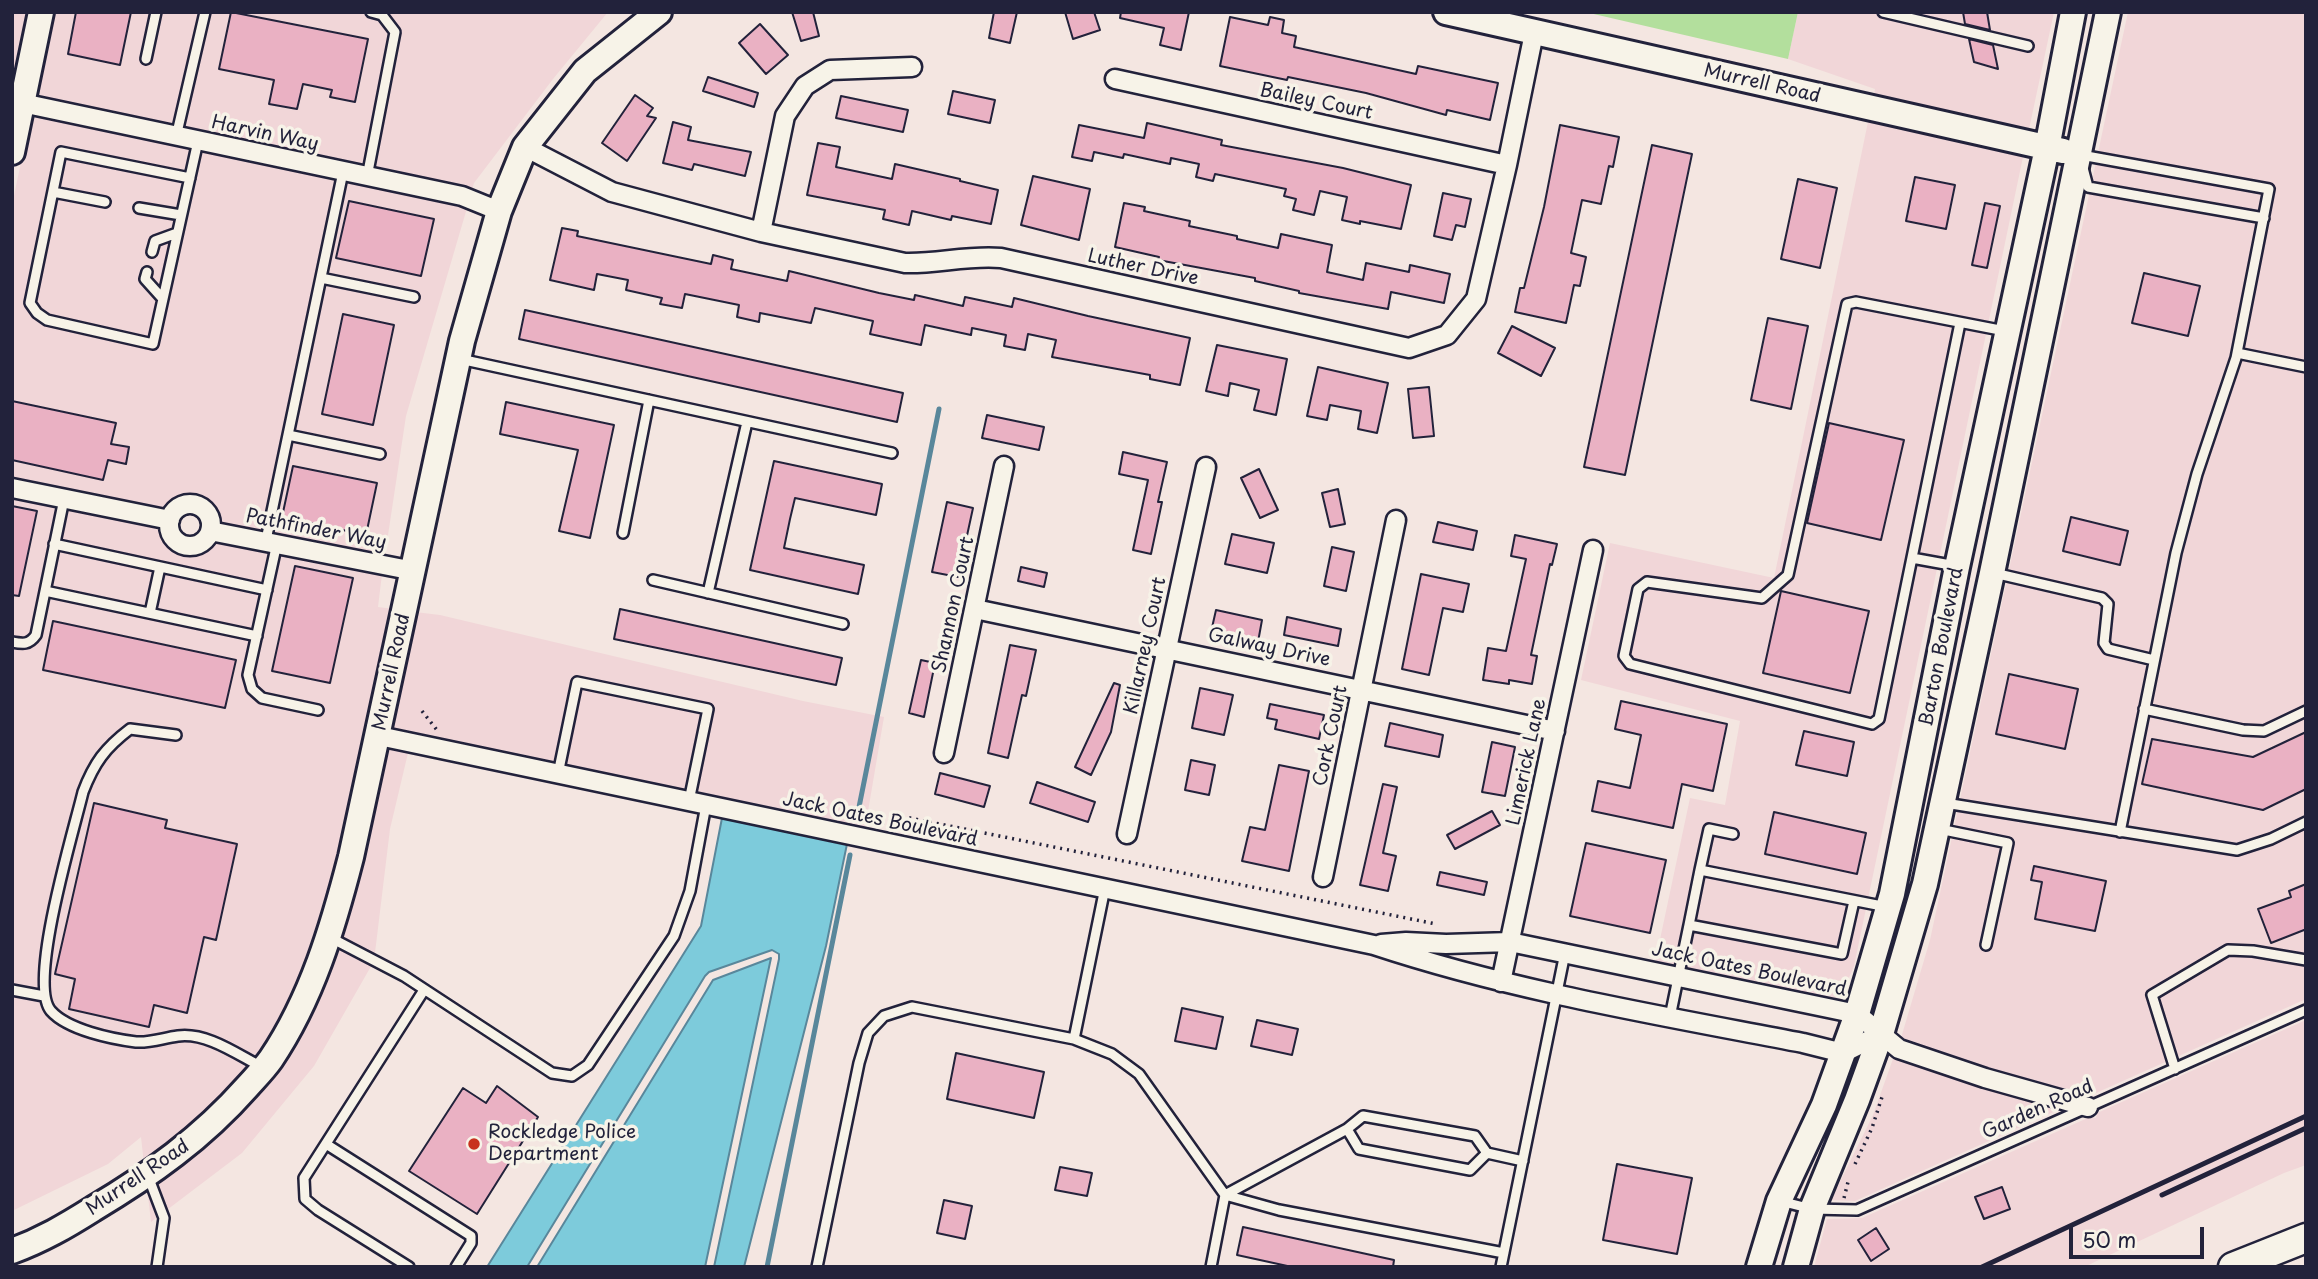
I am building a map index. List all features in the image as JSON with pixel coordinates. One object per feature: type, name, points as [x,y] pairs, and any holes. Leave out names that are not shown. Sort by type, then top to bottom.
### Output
[{"type":"main road","points":[[12,152],[41,12]]},
{"type":"main road","name":"Murrell Road","points":[[12,1251],[42,1240],[181,1152],[230,1107],[271,1060],[307,995],[329,937],[347,870],[379,736],[459,359],[499,211],[526,147],[585,71],[659,12]]},
{"type":"main road","name":"Murrell Road","points":[[1446,12],[2078,154]]},
{"type":"main road","name":"Barton Boulevard","points":[[1759,1267],[1779,1201],[1824,1105],[1857,1014],[1888,907],[2073,12]]},
{"type":"main road","name":"Barton Boulevard","points":[[1796,1267],[1812,1209],[1857,1100],[1909,944],[1943,803],[2108,12]]},
{"type":"main road","points":[[1958,566],[1992,573]]},
{"type":"main road","points":[[1912,797],[1943,803]]},
{"type":"main road","points":[[2233,1267],[2306,1238]]},
{"type":"street","name":"Luther Drive","points":[[526,147],[612,192],[761,232],[905,263],[978,256],[1001,258],[1409,348],[1447,335],[1476,299],[1534,33]]},
{"type":"street","points":[[761,232],[785,116],[805,86],[830,70],[912,67]]},
{"type":"street","name":"Bailey Court","points":[[1115,79],[1507,165]]},
{"type":"street","name":"Harvin Way","points":[[22,103],[462,197],[499,211]]},
{"type":"street","name":"Shannon Court","points":[[944,753],[1004,466]]},
{"type":"street","name":"Killarney Court","points":[[1127,834],[1206,467]]},
{"type":"street","points":[[12,488],[170,520]]},
{"type":"street","points":[[195,505],[201,507],[209,517],[210,531],[207,537],[195,545],[181,544],[172,534],[170,520],[176,509],[195,505]]},
{"type":"street","name":"Cork Court","points":[[1322,877],[1396,520]]},
{"type":"street","name":"Pathfinder Way","points":[[210,531],[272,541],[414,571]]},
{"type":"street","name":"Limerick Lane","points":[[1501,982],[1593,550]]},
{"type":"street","name":"Galway Drive","points":[[975,609],[1555,732]]},
{"type":"street","name":"Jack Oates Boulevard","points":[[379,736],[1374,945],[1431,964],[1556,995],[1843,1053]]},
{"type":"street","name":"Jack Oates Boulevard","points":[[1374,945],[1406,942],[1510,942],[1857,1014],[1899,1049],[1985,1078],[2088,1107]]},
{"type":"street","points":[[1843,1053],[1881,1034]]},
{"type":"lane","points":[[146,59],[156,12]]},
{"type":"lane","points":[[176,137],[205,12]]},
{"type":"lane","points":[[367,177],[395,32],[382,15],[371,12]]},
{"type":"lane","points":[[1883,12],[2028,46]]},
{"type":"lane","points":[[190,177],[61,152],[30,303],[37,313],[47,320],[153,344],[198,141]]},
{"type":"lane","points":[[2120,832],[2179,541],[2197,474],[2237,353],[2264,218],[2269,189],[2078,154],[2088,187],[2264,218]]},
{"type":"lane","points":[[318,710],[262,698],[252,689],[248,675],[267,590],[288,435],[343,172]]},
{"type":"lane","points":[[52,192],[105,202]]},
{"type":"lane","points":[[139,208],[181,215]]},
{"type":"lane","points":[[152,252],[155,241],[177,233]]},
{"type":"lane","points":[[147,272],[145,279],[163,299]]},
{"type":"lane","points":[[321,278],[414,297]]},
{"type":"lane","points":[[1960,323],[1879,719],[1872,724],[1630,664],[1624,656],[1637,589],[1647,582],[1762,598],[1788,575],[1847,304],[1856,302],[2007,332]]},
{"type":"lane","points":[[2237,353],[2306,367]]},
{"type":"lane","points":[[459,359],[892,453]]},
{"type":"lane","points":[[623,533],[649,400]]},
{"type":"lane","points":[[708,593],[747,422]]},
{"type":"lane","points":[[288,435],[380,454]]},
{"type":"lane","points":[[12,642],[31,642],[36,635],[64,499]]},
{"type":"lane","points":[[54,544],[267,590]]},
{"type":"lane","points":[[1912,558],[1958,566]]},
{"type":"lane","points":[[150,613],[160,567]]},
{"type":"lane","points":[[1992,573],[2102,598],[2108,604],[2104,643],[2108,649],[2154,660]]},
{"type":"lane","points":[[653,580],[843,624]]},
{"type":"lane","points":[[45,591],[257,636]]},
{"type":"lane","points":[[329,937],[404,976],[552,1073],[572,1076],[588,1065],[674,936],[690,891],[708,709],[577,682],[558,774]]},
{"type":"lane","points":[[2144,709],[2243,730],[2263,731],[2306,711]]},
{"type":"lane","points":[[176,735],[130,729],[109,745],[90,773],[50,927],[44,996],[50,1010],[65,1023],[81,1029],[136,1042],[180,1036],[206,1039],[264,1068]]},
{"type":"lane","points":[[1943,803],[2237,850],[2271,839],[2306,822]]},
{"type":"lane","points":[[1937,828],[2008,843],[1986,944]]},
{"type":"lane","points":[[1670,1017],[1709,829],[1733,834]]},
{"type":"lane","points":[[1700,870],[1888,907]]},
{"type":"lane","points":[[1074,1039],[1105,888]]},
{"type":"lane","points":[[1689,925],[1842,954],[1854,901]]},
{"type":"lane","points":[[2175,1069],[2152,995],[2228,950],[2253,951],[2306,960]]},
{"type":"lane","points":[[1502,1267],[1565,953]]},
{"type":"lane","points":[[409,1267],[317,1210],[305,1199],[304,1178],[424,989]]},
{"type":"lane","points":[[12,990],[44,996]]},
{"type":"lane","points":[[817,1267],[859,1063],[868,1033],[884,1016],[912,1007],[1074,1039],[1112,1054],[1139,1074],[1225,1195],[1279,1210],[1504,1253]]},
{"type":"lane","name":"Garden Road","points":[[1779,1201],[1812,1209],[1857,1210],[2306,1010]]},
{"type":"lane","points":[[1225,1195],[1347,1129],[1363,1116],[1475,1136],[1487,1153],[1522,1161]]},
{"type":"lane","points":[[1347,1129],[1359,1149],[1470,1170],[1487,1153]]},
{"type":"lane","points":[[326,1144],[471,1236],[471,1244],[456,1267]]},
{"type":"lane","points":[[147,1175],[164,1218],[157,1267]]},
{"type":"lane","points":[[1211,1267],[1225,1195]]},
{"type":"path","points":[[422,711],[438,731]]},
{"type":"path","points":[[875,822],[886,823],[905,817],[1446,926]]},
{"type":"shaded area","points":[[12,12],[30,12],[12,100]]},
{"type":"shaded area","points":[[53,12],[608,12],[553,79],[474,183],[472,190],[34,97]]},
{"type":"shaded area","points":[[1798,12],[2054,12],[2028,134],[1873,99],[1875,89],[1788,59]]},
{"type":"shaded area","points":[[2128,12],[2306,12],[2306,999],[2087,1097],[1988,1069],[1901,1038],[1930,940]]},
{"type":"shaded area","points":[[31,115],[467,208],[406,416],[385,555],[221,523],[213,505],[196,495],[176,498],[163,510],[12,478],[12,205]]},
{"type":"shaded area","points":[[1869,117],[2024,152],[1854,966],[1839,1001],[1655,963],[1690,798],[1725,805],[1740,721],[1581,680],[1610,543],[1774,578]]},
{"type":"shaded area","points":[[12,497],[159,528],[167,545],[186,555],[201,553],[216,541],[382,574],[378,607],[394,609],[324,921],[297,991],[262,1055],[222,1100],[144,1164],[141,1137],[108,1164],[12,1211]]},
{"type":"shaded area","points":[[415,612],[440,615],[803,701],[884,717],[865,829],[390,729]]},
{"type":"shaded area","points":[[387,747],[495,770],[408,753],[390,829],[374,961],[314,1066],[242,1153],[151,1222],[147,1187],[280,1064]]},
{"type":"shaded area","points":[[2306,1020],[2306,1165],[2084,1267],[1814,1267],[1827,1219],[1862,1218],[2090,1117],[2096,1118],[2097,1113]]},
{"type":"shaded area","points":[[1894,1056],[1982,1087],[2060,1109],[1855,1201],[1831,1200],[1873,1115]]},
{"type":"green space","points":[[1585,12],[1798,12],[1788,59]]},
{"type":"water","points":[[722,818],[847,844],[826,946],[744,1267],[714,1267],[779,959],[779,954],[772,950],[709,972],[705,976],[527,1267],[487,1267],[701,926]]},
{"type":"water","points":[[771,958],[705,1267],[537,1267],[713,980]]},
{"type":"building","points":[[76,12],[131,12],[120,65],[68,54]]},
{"type":"building","points":[[231,12],[368,39],[355,102],[330,97],[332,90],[303,84],[297,109],[269,104],[274,80],[219,69]]},
{"type":"building","points":[[792,12],[813,12],[819,36],[801,41]]},
{"type":"building","points":[[994,12],[1017,12],[1010,43],[989,38]]},
{"type":"building","points":[[1065,12],[1094,12],[1100,30],[1073,39]]},
{"type":"building","points":[[1121,12],[1189,12],[1181,50],[1160,45],[1164,28],[1120,18]]},
{"type":"building","points":[[1963,12],[1987,12],[1990,30],[1965,24]]},
{"type":"building","points":[[1230,17],[1268,25],[1270,17],[1284,20],[1282,33],[1296,36],[1294,47],[1416,74],[1418,66],[1498,83],[1490,120],[1447,110],[1446,115],[1366,93],[1220,66]]},
{"type":"building","points":[[760,24],[788,55],[766,74],[739,43]]},
{"type":"building","points":[[1969,39],[1993,45],[1998,69],[1974,62]]},
{"type":"building","points":[[708,77],[758,93],[754,107],[703,91]]},
{"type":"building","points":[[953,91],[995,100],[990,123],[948,114]]},
{"type":"building","points":[[635,95],[653,108],[647,116],[656,118],[627,161],[602,143]]},
{"type":"building","points":[[841,96],[908,110],[903,132],[836,118]]},
{"type":"building","points":[[673,122],[691,127],[688,140],[751,152],[745,176],[694,164],[692,170],[663,163]]},
{"type":"building","points":[[1147,123],[1222,140],[1221,145],[1343,168],[1411,185],[1401,229],[1342,220],[1347,197],[1320,191],[1314,215],[1293,210],[1296,199],[1284,196],[1286,189],[1215,174],[1213,181],[1196,177],[1199,164],[1171,158],[1170,164],[1124,154],[1123,158],[1094,152],[1092,161],[1072,157],[1079,125],[1144,138]]},
{"type":"building","points":[[1560,125],[1619,137],[1613,167],[1609,166],[1601,204],[1582,200],[1571,253],[1586,257],[1580,286],[1574,285],[1566,323],[1515,312],[1520,288],[1524,288],[1544,207]]},
{"type":"building","points":[[818,143],[840,147],[836,167],[892,179],[895,164],[998,190],[991,224],[952,216],[951,220],[912,211],[909,225],[883,219],[885,210],[807,195]]},
{"type":"building","points":[[1652,145],[1692,154],[1625,475],[1584,467]]},
{"type":"building","points":[[1033,176],[1090,189],[1079,240],[1021,225]]},
{"type":"building","points":[[1915,177],[1955,185],[1946,229],[1906,221]]},
{"type":"building","points":[[1798,179],[1837,188],[1820,268],[1781,259]]},
{"type":"building","points":[[1443,193],[1471,199],[1465,227],[1456,225],[1452,240],[1434,236]]},
{"type":"building","points":[[349,201],[434,219],[421,276],[336,258]]},
{"type":"building","points":[[1124,203],[1145,207],[1144,211],[1190,221],[1189,226],[1278,248],[1281,234],[1332,245],[1327,272],[1363,280],[1366,263],[1409,272],[1410,265],[1450,274],[1444,303],[1391,292],[1388,309],[1299,293],[1255,281],[1255,278],[1158,260],[1159,257],[1115,247]]},
{"type":"building","points":[[1985,203],[2000,206],[1987,268],[1972,265]]},
{"type":"building","points":[[562,228],[578,231],[577,236],[711,264],[713,255],[733,260],[731,269],[787,281],[789,271],[879,293],[914,300],[915,295],[963,306],[965,297],[1012,307],[1014,298],[1190,338],[1180,385],[1150,379],[1150,375],[1052,357],[1056,340],[1028,334],[1025,350],[1004,346],[1006,335],[972,328],[971,335],[925,325],[921,345],[870,334],[873,321],[815,308],[811,323],[760,313],[759,322],[737,317],[739,305],[685,294],[682,308],[660,304],[662,298],[626,290],[628,280],[597,274],[594,290],[550,280]]},
{"type":"building","points":[[2144,273],[2200,286],[2188,336],[2132,323]]},
{"type":"building","points":[[525,310],[903,393],[897,422],[519,339]]},
{"type":"building","points":[[343,314],[394,325],[373,425],[322,414]]},
{"type":"building","points":[[1768,318],[1808,326],[1791,409],[1751,400]]},
{"type":"building","points":[[1512,326],[1555,348],[1541,376],[1498,353]]},
{"type":"building","points":[[1217,345],[1287,359],[1276,415],[1254,410],[1259,390],[1230,383],[1228,396],[1206,391]]},
{"type":"building","points":[[1318,367],[1388,383],[1377,433],[1358,429],[1361,411],[1330,405],[1327,420],[1307,416]]},
{"type":"building","points":[[1429,387],[1434,436],[1413,438],[1408,389]]},
{"type":"building","points":[[12,401],[116,423],[111,444],[129,447],[126,464],[108,460],[103,480],[12,460]]},
{"type":"building","points":[[506,402],[614,425],[590,538],[559,531],[578,450],[500,434]]},
{"type":"building","points":[[987,415],[1044,427],[1039,450],[982,438]]},
{"type":"building","points":[[1829,423],[1904,440],[1881,540],[1807,523]]},
{"type":"building","points":[[1123,452],[1167,462],[1151,554],[1133,550],[1148,480],[1119,474]]},
{"type":"building","points":[[774,461],[882,484],[876,515],[795,498],[790,519],[784,548],[864,565],[858,594],[750,570]]},
{"type":"building","points":[[293,466],[377,483],[366,535],[282,517]]},
{"type":"building","points":[[1259,469],[1278,510],[1260,518],[1241,478]]},
{"type":"building","points":[[1338,489],[1345,524],[1330,527],[1322,493]]},
{"type":"building","points":[[947,502],[973,508],[958,577],[932,572]]},
{"type":"building","points":[[12,506],[37,511],[19,596],[12,595]]},
{"type":"building","points":[[2071,517],[2128,531],[2120,565],[2063,551]]},
{"type":"building","points":[[1438,522],[1477,531],[1473,550],[1433,542]]},
{"type":"building","points":[[1232,534],[1274,543],[1267,573],[1225,564]]},
{"type":"building","points":[[1515,535],[1557,544],[1552,565],[1550,564],[1531,655],[1537,656],[1532,684],[1509,680],[1509,684],[1483,680],[1488,648],[1506,651],[1526,559],[1511,556]]},
{"type":"building","points":[[1332,547],[1354,552],[1346,591],[1324,586]]},
{"type":"building","points":[[295,566],[353,578],[330,683],[272,671]]},
{"type":"building","points":[[1021,567],[1047,573],[1044,587],[1018,581]]},
{"type":"building","points":[[1421,574],[1469,584],[1463,612],[1443,608],[1429,675],[1402,669]]},
{"type":"building","points":[[1781,591],[1869,611],[1850,693],[1763,673]]},
{"type":"building","points":[[620,609],[842,658],[836,685],[614,639]]},
{"type":"building","points":[[1216,610],[1262,620],[1258,642],[1211,632]]},
{"type":"building","points":[[1287,617],[1341,629],[1338,646],[1284,635]]},
{"type":"building","points":[[53,621],[236,660],[225,708],[43,670]]},
{"type":"building","points":[[1010,645],[1036,650],[1026,696],[1022,695],[1008,758],[988,753]]},
{"type":"building","points":[[921,660],[935,663],[924,717],[909,713]]},
{"type":"building","points":[[2009,674],[2078,689],[2065,749],[1996,734]]},
{"type":"building","points":[[1114,683],[1120,685],[1111,732],[1091,775],[1075,767]]},
{"type":"building","points":[[1200,688],[1233,695],[1224,735],[1192,728]]},
{"type":"building","points":[[1621,701],[1727,724],[1713,791],[1682,784],[1673,828],[1592,811],[1598,781],[1630,788],[1641,735],[1615,729]]},
{"type":"building","points":[[1270,704],[1324,715],[1319,739],[1275,729],[1277,720],[1267,718]]},
{"type":"building","points":[[1390,723],[1443,735],[1439,757],[1385,746]]},
{"type":"building","points":[[1804,731],[1854,742],[1847,776],[1796,765]]},
{"type":"building","points":[[2306,732],[2306,789],[2263,810],[2142,784],[2152,739],[2253,757]]},
{"type":"building","points":[[1492,742],[1515,747],[1505,796],[1482,792]]},
{"type":"building","points":[[1191,760],[1215,765],[1209,795],[1185,790]]},
{"type":"building","points":[[1279,765],[1309,771],[1289,871],[1242,861],[1250,827],[1265,830]]},
{"type":"building","points":[[940,773],[990,786],[984,807],[935,794]]},
{"type":"building","points":[[1037,782],[1095,802],[1088,822],[1030,803]]},
{"type":"building","points":[[1383,784],[1397,787],[1383,853],[1396,856],[1388,891],[1360,885]]},
{"type":"building","points":[[94,803],[167,820],[165,828],[237,844],[216,940],[204,937],[187,1013],[154,1005],[149,1027],[69,1009],[75,979],[55,974]]},
{"type":"building","points":[[1492,811],[1500,825],[1455,849],[1447,835]]},
{"type":"building","points":[[1774,812],[1866,833],[1857,874],[1765,854]]},
{"type":"building","points":[[1586,843],[1666,860],[1650,933],[1570,916]]},
{"type":"building","points":[[2034,866],[2106,881],[2095,931],[2035,919],[2042,882],[2031,880]]},
{"type":"building","points":[[1440,872],[1487,882],[1484,895],[1437,885]]},
{"type":"building","points":[[2306,884],[2306,932],[2304,930],[2271,943],[2258,909],[2291,897],[2289,891]]},
{"type":"building","points":[[1182,1008],[1223,1017],[1216,1049],[1175,1041]]},
{"type":"building","points":[[1257,1020],[1298,1029],[1292,1055],[1251,1046]]},
{"type":"building","points":[[956,1053],[1044,1072],[1034,1118],[947,1099]]},
{"type":"building","name":"Rockledge Police Department","points":[[497,1086],[538,1117],[477,1214],[409,1171],[463,1088],[486,1103]]},
{"type":"building","points":[[1617,1164],[1692,1178],[1677,1254],[1603,1240]]},
{"type":"building","points":[[1060,1167],[1092,1173],[1087,1196],[1055,1190]]},
{"type":"building","points":[[2002,1187],[2010,1209],[1984,1219],[1975,1197]]},
{"type":"building","points":[[944,1200],[972,1206],[965,1239],[937,1233]]},
{"type":"building","points":[[1243,1227],[1394,1260],[1393,1267],[1292,1267],[1237,1255]]},
{"type":"building","points":[[1876,1228],[1889,1249],[1871,1261],[1858,1240]]},
{"type":"waterway","points":[[857,817],[939,409]]},
{"type":"waterway","points":[[767,1267],[850,855]]},
{"type":"railway","points":[[1982,1267],[2306,1116]]},
{"type":"railway","points":[[2162,1195],[2306,1128]]},
{"type":"place","name":"Rockledge Police Department","points":[[474,1144]]}]
